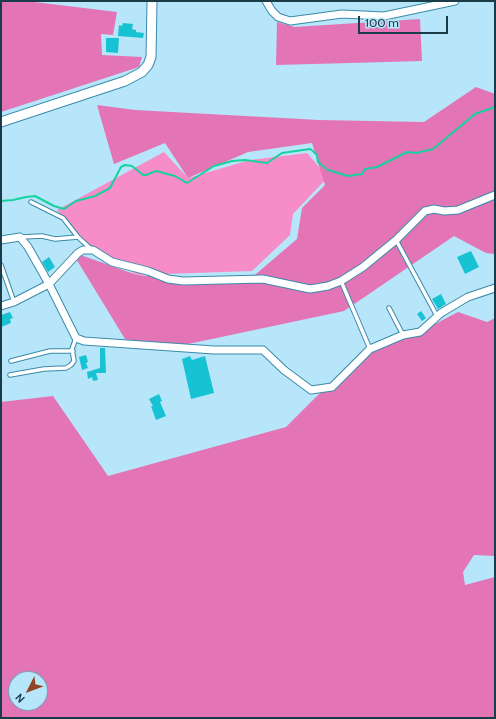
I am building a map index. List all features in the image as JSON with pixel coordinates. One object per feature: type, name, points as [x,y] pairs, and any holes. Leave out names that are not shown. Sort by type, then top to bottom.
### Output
[{"type":"street","points":[[1,122],[125,81],[142,72],[148,65],[151,57],[152,1]]},
{"type":"street","points":[[266,1],[278,17],[290,21],[342,14],[384,16],[455,1]]},
{"type":"street","points":[[1,306],[14,302],[49,284],[78,252],[83,250],[93,250],[112,262],[148,271],[168,279],[183,281],[263,279],[310,289],[328,286],[341,281],[363,267],[396,240],[425,211],[434,209],[444,211],[458,210],[495,195]]},
{"type":"street","points":[[1,240],[20,237],[28,247],[49,284],[76,338],[84,341],[214,350],[263,350],[284,370],[311,390],[332,386],[370,349],[403,335],[420,332],[437,316],[468,297],[495,288]]},
{"type":"lane","points":[[31,202],[63,218],[78,237],[93,250]]},
{"type":"lane","points":[[20,237],[42,236],[55,239],[78,237]]},
{"type":"lane","points":[[396,240],[437,316]]},
{"type":"lane","points":[[1,265],[14,302]]},
{"type":"lane","points":[[341,281],[370,349]]},
{"type":"lane","points":[[389,308],[403,335]]},
{"type":"lane","points":[[10,375],[66,368],[74,361],[73,351],[76,338]]},
{"type":"lane","points":[[11,361],[50,351],[73,351]]},
{"type":"shaded area","points":[[1,1],[26,1],[117,12],[113,35],[101,34],[102,55],[142,57],[139,67],[1,112]]},
{"type":"shaded area","points":[[420,19],[422,61],[276,65],[277,22],[295,27]]},
{"type":"shaded area","points":[[476,87],[495,94],[495,254],[486,253],[454,236],[344,311],[174,347],[125,339],[72,252],[137,275],[207,281],[249,280],[297,239],[302,208],[325,185],[312,143],[248,152],[188,178],[165,143],[114,164],[97,105],[135,110],[319,120],[424,122]]},
{"type":"shaded area","points":[[164,152],[188,178],[250,160],[307,153],[328,177],[293,214],[290,235],[252,271],[137,275],[90,247],[57,210]]},
{"type":"shaded area","points":[[458,312],[487,322],[495,318],[495,556],[474,555],[463,572],[465,585],[495,577],[495,718],[1,718],[1,402],[53,396],[108,476],[286,427],[359,354],[403,335],[420,332]]},
{"type":"building","points":[[123,23],[133,24],[132,29],[136,30],[136,32],[144,33],[143,38],[118,36],[119,25],[122,26]]},
{"type":"building","points":[[106,38],[119,38],[118,53],[106,52]]},
{"type":"building","points":[[471,251],[479,267],[465,274],[457,257]]},
{"type":"building","points":[[49,257],[55,267],[48,272],[42,262]]},
{"type":"building","points":[[441,294],[446,304],[438,309],[432,299]]},
{"type":"building","points":[[421,311],[426,318],[422,321],[417,314]]},
{"type":"building","points":[[10,312],[13,318],[10,319],[11,323],[1,327],[1,315]]},
{"type":"building","points":[[100,348],[105,348],[106,373],[96,373],[98,380],[93,381],[92,377],[88,379],[87,372],[100,368]]},
{"type":"building","points":[[86,355],[88,362],[86,363],[88,368],[82,370],[79,357]]},
{"type":"building","points":[[190,356],[192,360],[205,356],[214,393],[191,399],[182,359]]},
{"type":"building","points":[[159,394],[162,401],[160,402],[166,416],[156,420],[151,406],[153,406],[149,399]]},
{"type":"waterway","points":[[1,201],[35,196],[54,206],[64,209],[76,201],[95,196],[110,188],[121,167],[125,165],[132,166],[143,175],[156,171],[175,176],[187,183],[214,166],[232,161],[245,160],[267,163],[282,153],[310,149],[317,155],[318,162],[328,170],[348,176],[362,174],[365,169],[377,167],[407,152],[416,153],[433,149],[475,114],[495,107]]}]
